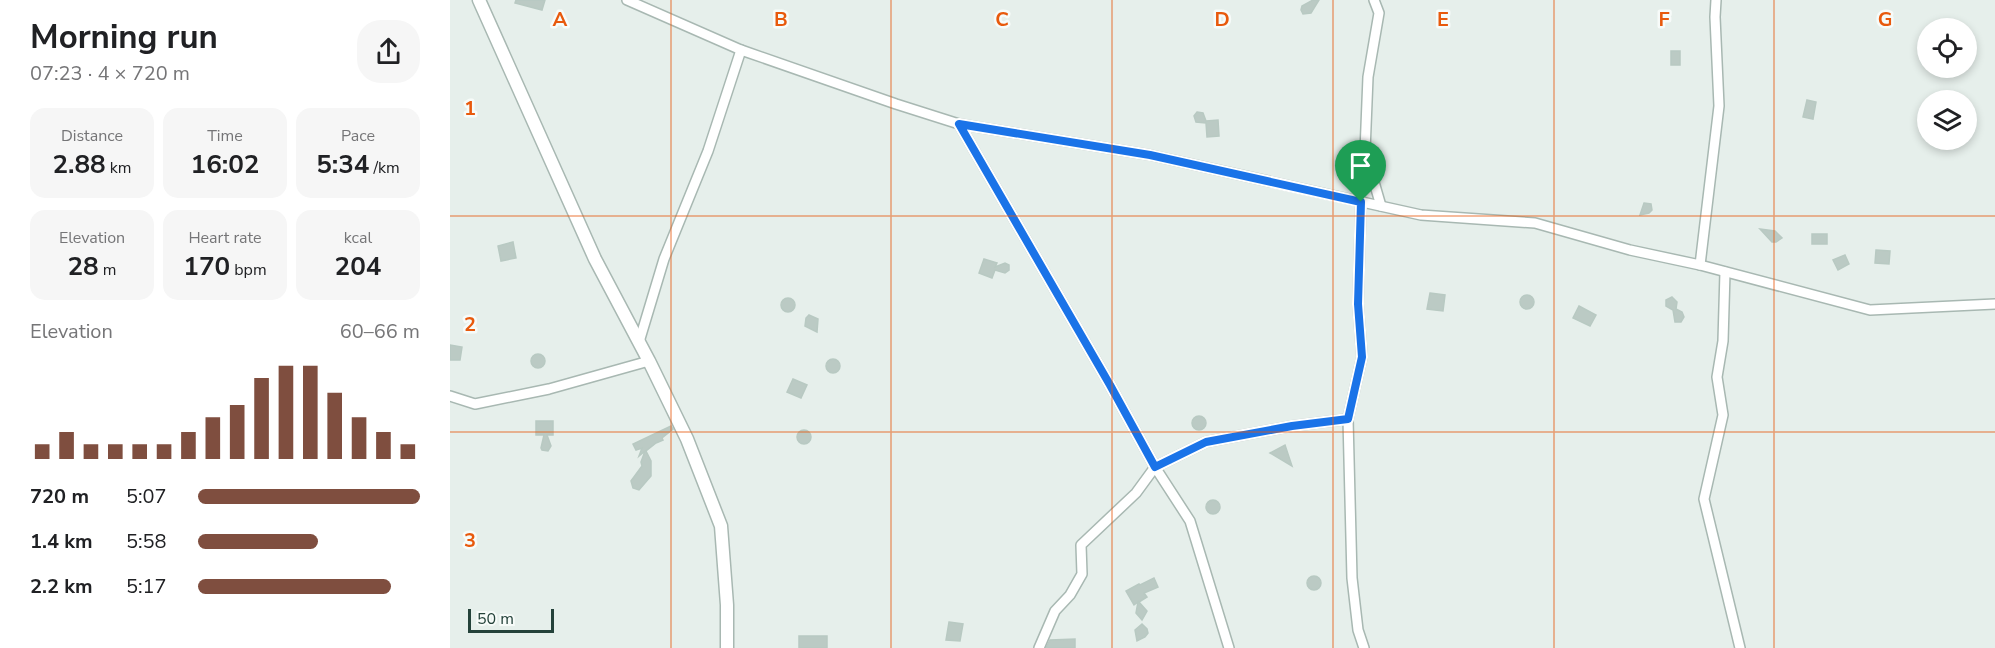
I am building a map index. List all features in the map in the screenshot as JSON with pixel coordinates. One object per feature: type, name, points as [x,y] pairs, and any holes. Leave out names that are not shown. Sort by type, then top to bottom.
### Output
[{"type":"street","points":[[479,0],[595,259],[687,439],[721,526],[727,605],[727,648]]},
{"type":"street","points":[[627,0],[741,50],[959,124],[1150,155],[1421,215],[1535,223],[1630,250],[1700,265],[1870,310],[1995,304]]},
{"type":"street","points":[[1374,0],[1379,13],[1368,77],[1365,151],[1381,206]]},
{"type":"street","points":[[1700,265],[1719,106],[1716,0]]},
{"type":"street","points":[[639,342],[664,259],[708,151],[741,50]]},
{"type":"street","points":[[959,124],[1155,467],[1190,521],[1229,648]]},
{"type":"street","points":[[1361,202],[1358,304],[1362,357],[1348,419],[1352,578],[1358,630],[1364,648]]},
{"type":"street","points":[[1725,272],[1723,341],[1718,377],[1723,415],[1704,499],[1740,648]]},
{"type":"street","points":[[450,396],[475,404],[549,389],[649,361]]},
{"type":"street","points":[[1039,648],[1055,610],[1070,595],[1082,574],[1082,545],[1136,493],[1155,467],[1206,442],[1292,426],[1348,419]]},
{"type":"building","points":[[516,0],[545,0],[542,10],[515,3]]},
{"type":"building","points":[[1313,0],[1319,0],[1311,13],[1303,14],[1302,6]]},
{"type":"building","points":[[1671,51],[1680,51],[1680,65],[1671,65]]},
{"type":"building","points":[[1807,100],[1816,102],[1813,119],[1803,117]]},
{"type":"building","points":[[1197,112],[1203,113],[1206,121],[1218,120],[1219,136],[1207,137],[1206,123],[1196,122],[1194,116]]},
{"type":"building","points":[[1644,203],[1651,204],[1652,210],[1640,215]]},
{"type":"building","points":[[1760,229],[1775,231],[1782,238],[1772,242]]},
{"type":"building","points":[[1812,234],[1827,234],[1827,244],[1812,244]]},
{"type":"building","points":[[513,242],[516,258],[501,261],[498,246]]},
{"type":"building","points":[[1876,250],[1890,251],[1889,264],[1875,263]]},
{"type":"building","points":[[1845,255],[1849,264],[1838,270],[1833,260]]},
{"type":"building","points":[[984,259],[997,263],[995,267],[1005,263],[1009,265],[1009,270],[1005,273],[995,270],[992,278],[979,273]]},
{"type":"building","points":[[1430,293],[1445,295],[1443,311],[1427,309]]},
{"type":"building","points":[[1527,295],[1532,297],[1534,302],[1532,307],[1527,309],[1522,307],[1520,302],[1522,297]]},
{"type":"building","points":[[1672,297],[1677,302],[1676,309],[1682,312],[1684,317],[1681,322],[1675,322],[1673,310],[1666,306],[1666,300]]},
{"type":"building","points":[[788,298],[793,300],[795,305],[793,310],[788,312],[783,310],[781,305],[783,300]]},
{"type":"building","points":[[1579,306],[1596,315],[1590,326],[1573,318]]},
{"type":"building","points":[[809,315],[818,319],[817,332],[805,326]]},
{"type":"building","points":[[450,345],[462,347],[460,360],[450,360]]},
{"type":"building","points":[[538,354],[543,356],[545,361],[543,366],[538,368],[533,366],[531,361],[533,356]]},
{"type":"building","points":[[833,359],[838,361],[840,366],[838,371],[833,373],[828,371],[826,366],[828,361]]},
{"type":"building","points":[[793,379],[807,385],[801,398],[787,392]]},
{"type":"building","points":[[1199,416],[1204,418],[1206,423],[1204,428],[1199,430],[1194,428],[1192,423],[1194,418]]},
{"type":"building","points":[[536,421],[553,421],[553,435],[547,435],[551,446],[548,451],[541,448],[544,435],[536,435]]},
{"type":"building","points":[[671,426],[673,429],[662,438],[663,440],[646,451],[651,461],[651,476],[639,490],[633,488],[631,481],[642,466],[645,451],[639,456],[642,448],[636,450],[633,444]]},
{"type":"building","points":[[804,430],[809,432],[811,437],[809,442],[804,444],[799,442],[797,437],[799,432]]},
{"type":"building","points":[[1285,445],[1292,466],[1270,453]]},
{"type":"building","points":[[1213,500],[1218,502],[1220,507],[1218,512],[1213,514],[1208,512],[1206,507],[1208,502]]},
{"type":"building","points":[[1314,576],[1319,578],[1321,583],[1319,588],[1314,590],[1309,588],[1307,583],[1309,578]]},
{"type":"building","points":[[1154,578],[1158,587],[1144,593],[1147,597],[1139,602],[1147,611],[1142,620],[1136,613],[1138,602],[1134,605],[1126,591]]},
{"type":"building","points":[[949,622],[963,624],[960,641],[946,640]]},
{"type":"building","points":[[1142,624],[1148,633],[1137,641],[1135,630]]},
{"type":"building","points":[[799,636],[827,636],[827,648],[799,648]]},
{"type":"building","points":[[1075,639],[1075,648],[1046,648],[1050,640]]},
{"type":"route","points":[[959,124],[1150,155],[1361,202],[1358,304],[1362,357],[1348,419],[1292,426],[1206,442],[1155,467],[959,124]]}]
